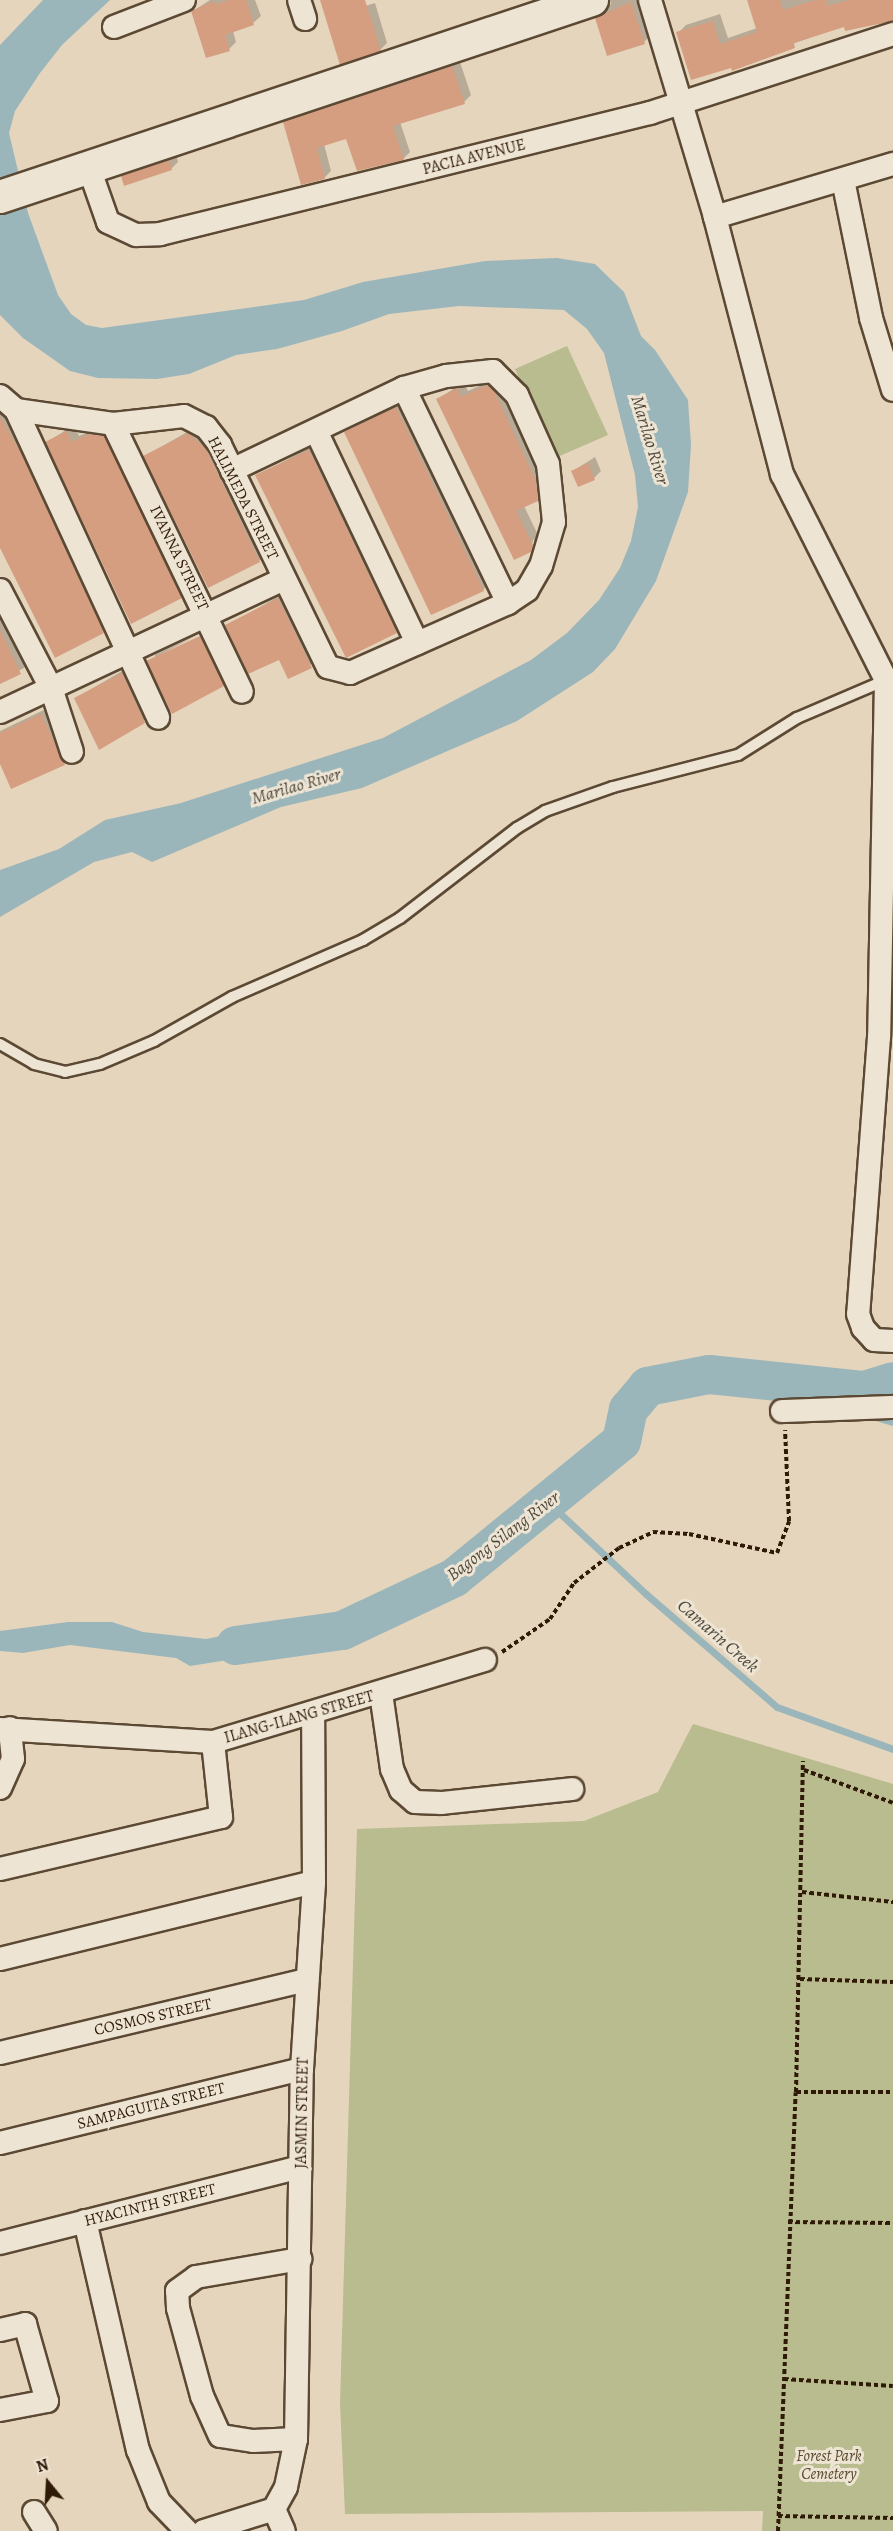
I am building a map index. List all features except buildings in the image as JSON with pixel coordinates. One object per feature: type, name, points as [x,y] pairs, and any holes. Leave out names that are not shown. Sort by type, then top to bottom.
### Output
[{"type":"street","points":[[114,27],[184,0]]},
{"type":"street","points":[[0,197],[592,0]]},
{"type":"street","points":[[650,0],[683,103],[715,217],[782,474],[889,679],[886,1037],[858,1314],[863,1328],[884,1340]]},
{"type":"street","name":"PACIA AVENUE","points":[[88,168],[108,222],[136,235],[160,234],[683,103],[893,34]]},
{"type":"street","points":[[715,217],[893,164]]},
{"type":"street","points":[[843,180],[871,318],[893,390]]},
{"type":"street","points":[[232,470],[404,388],[446,376],[493,371],[517,395],[548,464],[554,522],[541,566],[527,590],[508,603],[417,644],[316,431]]},
{"type":"street","points":[[404,388],[508,603]]},
{"type":"street","points":[[8,403],[158,718]]},
{"type":"street","name":"HALIMEDA STREET","points":[[8,403],[113,424],[184,416],[206,427],[232,470],[328,667],[350,673],[417,644]]},
{"type":"street","name":"IVANNA STREET","points":[[113,424],[242,692]]},
{"type":"street","points":[[0,712],[284,579]]},
{"type":"street","points":[[0,590],[51,688],[72,752]]},
{"type":"street","points":[[782,1411],[893,1407]]},
{"type":"street","name":"ILANG-ILANG STREET","points":[[5,1728],[213,1742],[485,1660]]},
{"type":"street","points":[[381,1693],[392,1769],[401,1790],[415,1802],[442,1803],[572,1789]]},
{"type":"street","name":"JASMIN STREET","points":[[274,2508],[286,2487],[296,2439],[302,2069],[314,1882],[314,1713]]},
{"type":"street","points":[[0,1788],[13,1759],[5,1728]]},
{"type":"street","points":[[0,1869],[221,1817],[213,1742]]},
{"type":"street","points":[[0,1959],[314,1882]]},
{"type":"street","name":"COSMOS STREET","points":[[0,2053],[307,1980]]},
{"type":"street","name":"SAMPAGUITA STREET","points":[[0,2143],[302,2069]]},
{"type":"street","name":"HYACINTH STREET","points":[[0,2243],[300,2167]]},
{"type":"street","points":[[85,2222],[138,2450],[159,2502],[187,2531]]},
{"type":"street","points":[[296,2439],[253,2441],[220,2436],[202,2396],[178,2308],[177,2290],[196,2277],[300,2259]]},
{"type":"street","points":[[0,2330],[25,2324],[47,2401],[0,2410]]},
{"type":"street","points":[[204,2531],[274,2508],[284,2531]]},
{"type":"street","points":[[34,2512],[46,2531]]},
{"type":"lane","points":[[0,1044],[34,1064],[64,1072],[100,1064],[154,1041],[232,997],[363,940],[408,912],[517,828],[545,811],[613,787],[738,755],[797,718],[889,679]]},
{"type":"path","points":[[485,1660],[537,1631],[558,1609],[574,1583],[619,1548],[653,1533],[670,1531],[777,1553],[789,1521],[790,1497],[782,1411]]},
{"type":"path","points":[[778,2531],[788,2222],[800,1979],[803,1761]]},
{"type":"path","points":[[804,1770],[893,1803]]},
{"type":"path","points":[[802,1892],[893,1902]]},
{"type":"path","points":[[800,1979],[893,1982]]},
{"type":"path","points":[[796,2092],[893,2091]]},
{"type":"path","points":[[788,2222],[893,2223]]},
{"type":"path","points":[[784,2379],[893,2385]]},
{"type":"path","points":[[778,2516],[893,2518]]},
{"type":"green space","points":[[567,346],[608,435],[555,458],[515,369]]},
{"type":"green space","name":"Forest Park Cemetery","points":[[693,1724],[893,1784],[893,2531],[762,2531],[763,2511],[345,2514],[340,2403],[357,1829],[584,1821],[658,1792]]},
{"type":"water","name":"Marilao River","points":[[43,0],[110,0],[62,45],[40,73],[15,111],[9,133],[28,213],[58,295],[71,314],[86,325],[102,328],[304,300],[363,282],[485,261],[557,258],[595,264],[624,292],[641,336],[655,350],[688,400],[691,445],[688,492],[656,581],[615,649],[593,672],[517,721],[362,788],[281,807],[152,862],[132,852],[94,862],[0,917],[0,870],[59,849],[105,820],[181,803],[383,738],[531,660],[567,633],[599,600],[620,568],[631,541],[638,507],[635,475],[604,353],[587,329],[564,310],[459,306],[389,314],[342,331],[277,349],[236,355],[189,374],[157,379],[98,378],[70,371],[23,338],[0,315],[0,45]]},
{"type":"water","points":[[68,1622],[112,1622],[143,1632],[206,1639],[261,1628],[288,1627],[291,1650],[190,1666],[176,1658],[70,1645],[23,1653],[0,1651],[0,1631]]},
{"type":"waterway","name":"Bagong Silang River","points":[[235,1645],[342,1630],[454,1577],[621,1441],[628,1409],[647,1386],[709,1374],[864,1390],[893,1381]]},
{"type":"waterway","points":[[826,1385],[843,1399]]},
{"type":"waterway","points":[[872,1416],[893,1422]]},
{"type":"waterway","name":"Camarin Creek","points":[[549,1503],[646,1594],[777,1707],[893,1749]]}]
